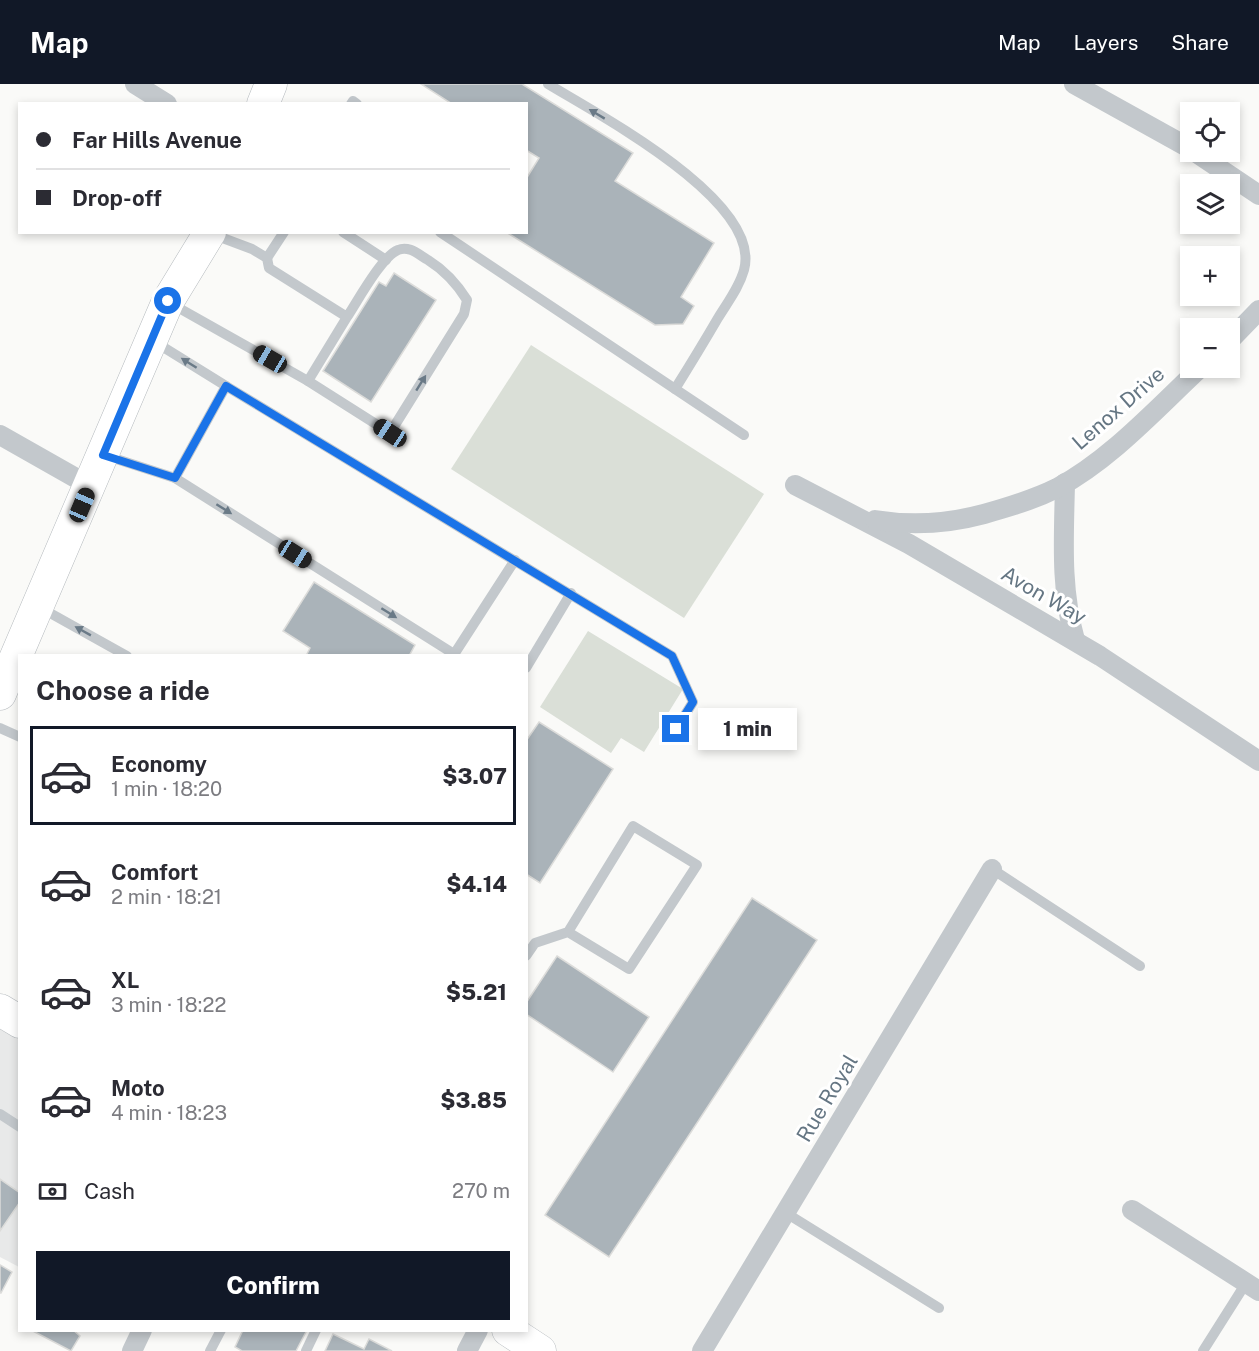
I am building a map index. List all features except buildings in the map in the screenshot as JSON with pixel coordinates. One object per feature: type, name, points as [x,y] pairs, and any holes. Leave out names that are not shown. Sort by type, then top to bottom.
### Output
[{"type":"main road","points":[[264,102],[272,84]]},
{"type":"main road","points":[[0,694],[12,655],[39,607],[168,301],[209,234]]},
{"type":"main road","points":[[0,1010],[18,1021]]},
{"type":"main road","points":[[511,1332],[540,1351]]},
{"type":"street","points":[[135,84],[164,102]]},
{"type":"street","points":[[1074,84],[1180,143]]},
{"type":"street","points":[[1211,162],[1259,195]]},
{"type":"street","points":[[1240,330],[1259,310]]},
{"type":"street","name":"Lenox Drive","points":[[857,518],[897,524],[929,524],[965,519],[1019,504],[1065,483],[1128,435],[1189,378]]},
{"type":"street","points":[[0,435],[90,486]]},
{"type":"street","points":[[1065,483],[1063,578],[1068,618],[1075,640]]},
{"type":"street","name":"Avon Way","points":[[795,485],[1075,640],[1259,761]]},
{"type":"street","name":"Rue Royal","points":[[702,1351],[992,869]]},
{"type":"street","points":[[1132,1209],[1252,1287]]},
{"type":"street","points":[[132,1351],[141,1332]]},
{"type":"street","points":[[467,1351],[477,1332]]},
{"type":"lane","points":[[548,84],[647,144],[693,179],[730,215],[741,238],[745,268],[736,288],[675,389]]},
{"type":"lane","points":[[213,234],[252,249],[267,258]]},
{"type":"lane","points":[[283,234],[267,258],[269,268],[347,317]]},
{"type":"lane","points":[[346,234],[386,260]]},
{"type":"lane","points":[[445,234],[744,435]]},
{"type":"lane","points":[[168,301],[308,381],[390,433],[464,314],[467,300],[461,289],[440,267],[410,249],[398,250],[386,260],[347,317],[308,381]]},
{"type":"lane","points":[[152,340],[672,656],[693,702],[676,729]]},
{"type":"lane","points":[[175,478],[226,386]]},
{"type":"lane","points":[[103,455],[175,478],[452,654]]},
{"type":"lane","points":[[455,654],[515,560]]},
{"type":"lane","points":[[528,665],[571,594]]},
{"type":"lane","points":[[39,607],[123,654]]},
{"type":"lane","points":[[0,728],[18,736]]},
{"type":"lane","points":[[528,953],[535,943],[568,932],[633,826],[697,866],[629,969],[568,932]]},
{"type":"lane","points":[[992,869],[1140,966]]},
{"type":"lane","points":[[0,1114],[18,1126]]},
{"type":"lane","points":[[786,1213],[939,1308]]},
{"type":"lane","points":[[1203,1351],[1252,1287]]},
{"type":"lane","points":[[210,1351],[220,1332]]},
{"type":"lane","points":[[306,1351],[315,1332]]},
{"type":"shaded area","points":[[531,345],[764,494],[684,618],[451,469]]},
{"type":"shaded area","points":[[588,631],[683,689],[644,752],[621,738],[611,753],[540,707]]},
{"type":"shaded area","points":[[0,1009],[18,1020],[18,1266],[0,1257]]},
{"type":"route","points":[[168,301],[103,455],[175,478],[226,386],[672,656],[693,702],[676,729]]}]
